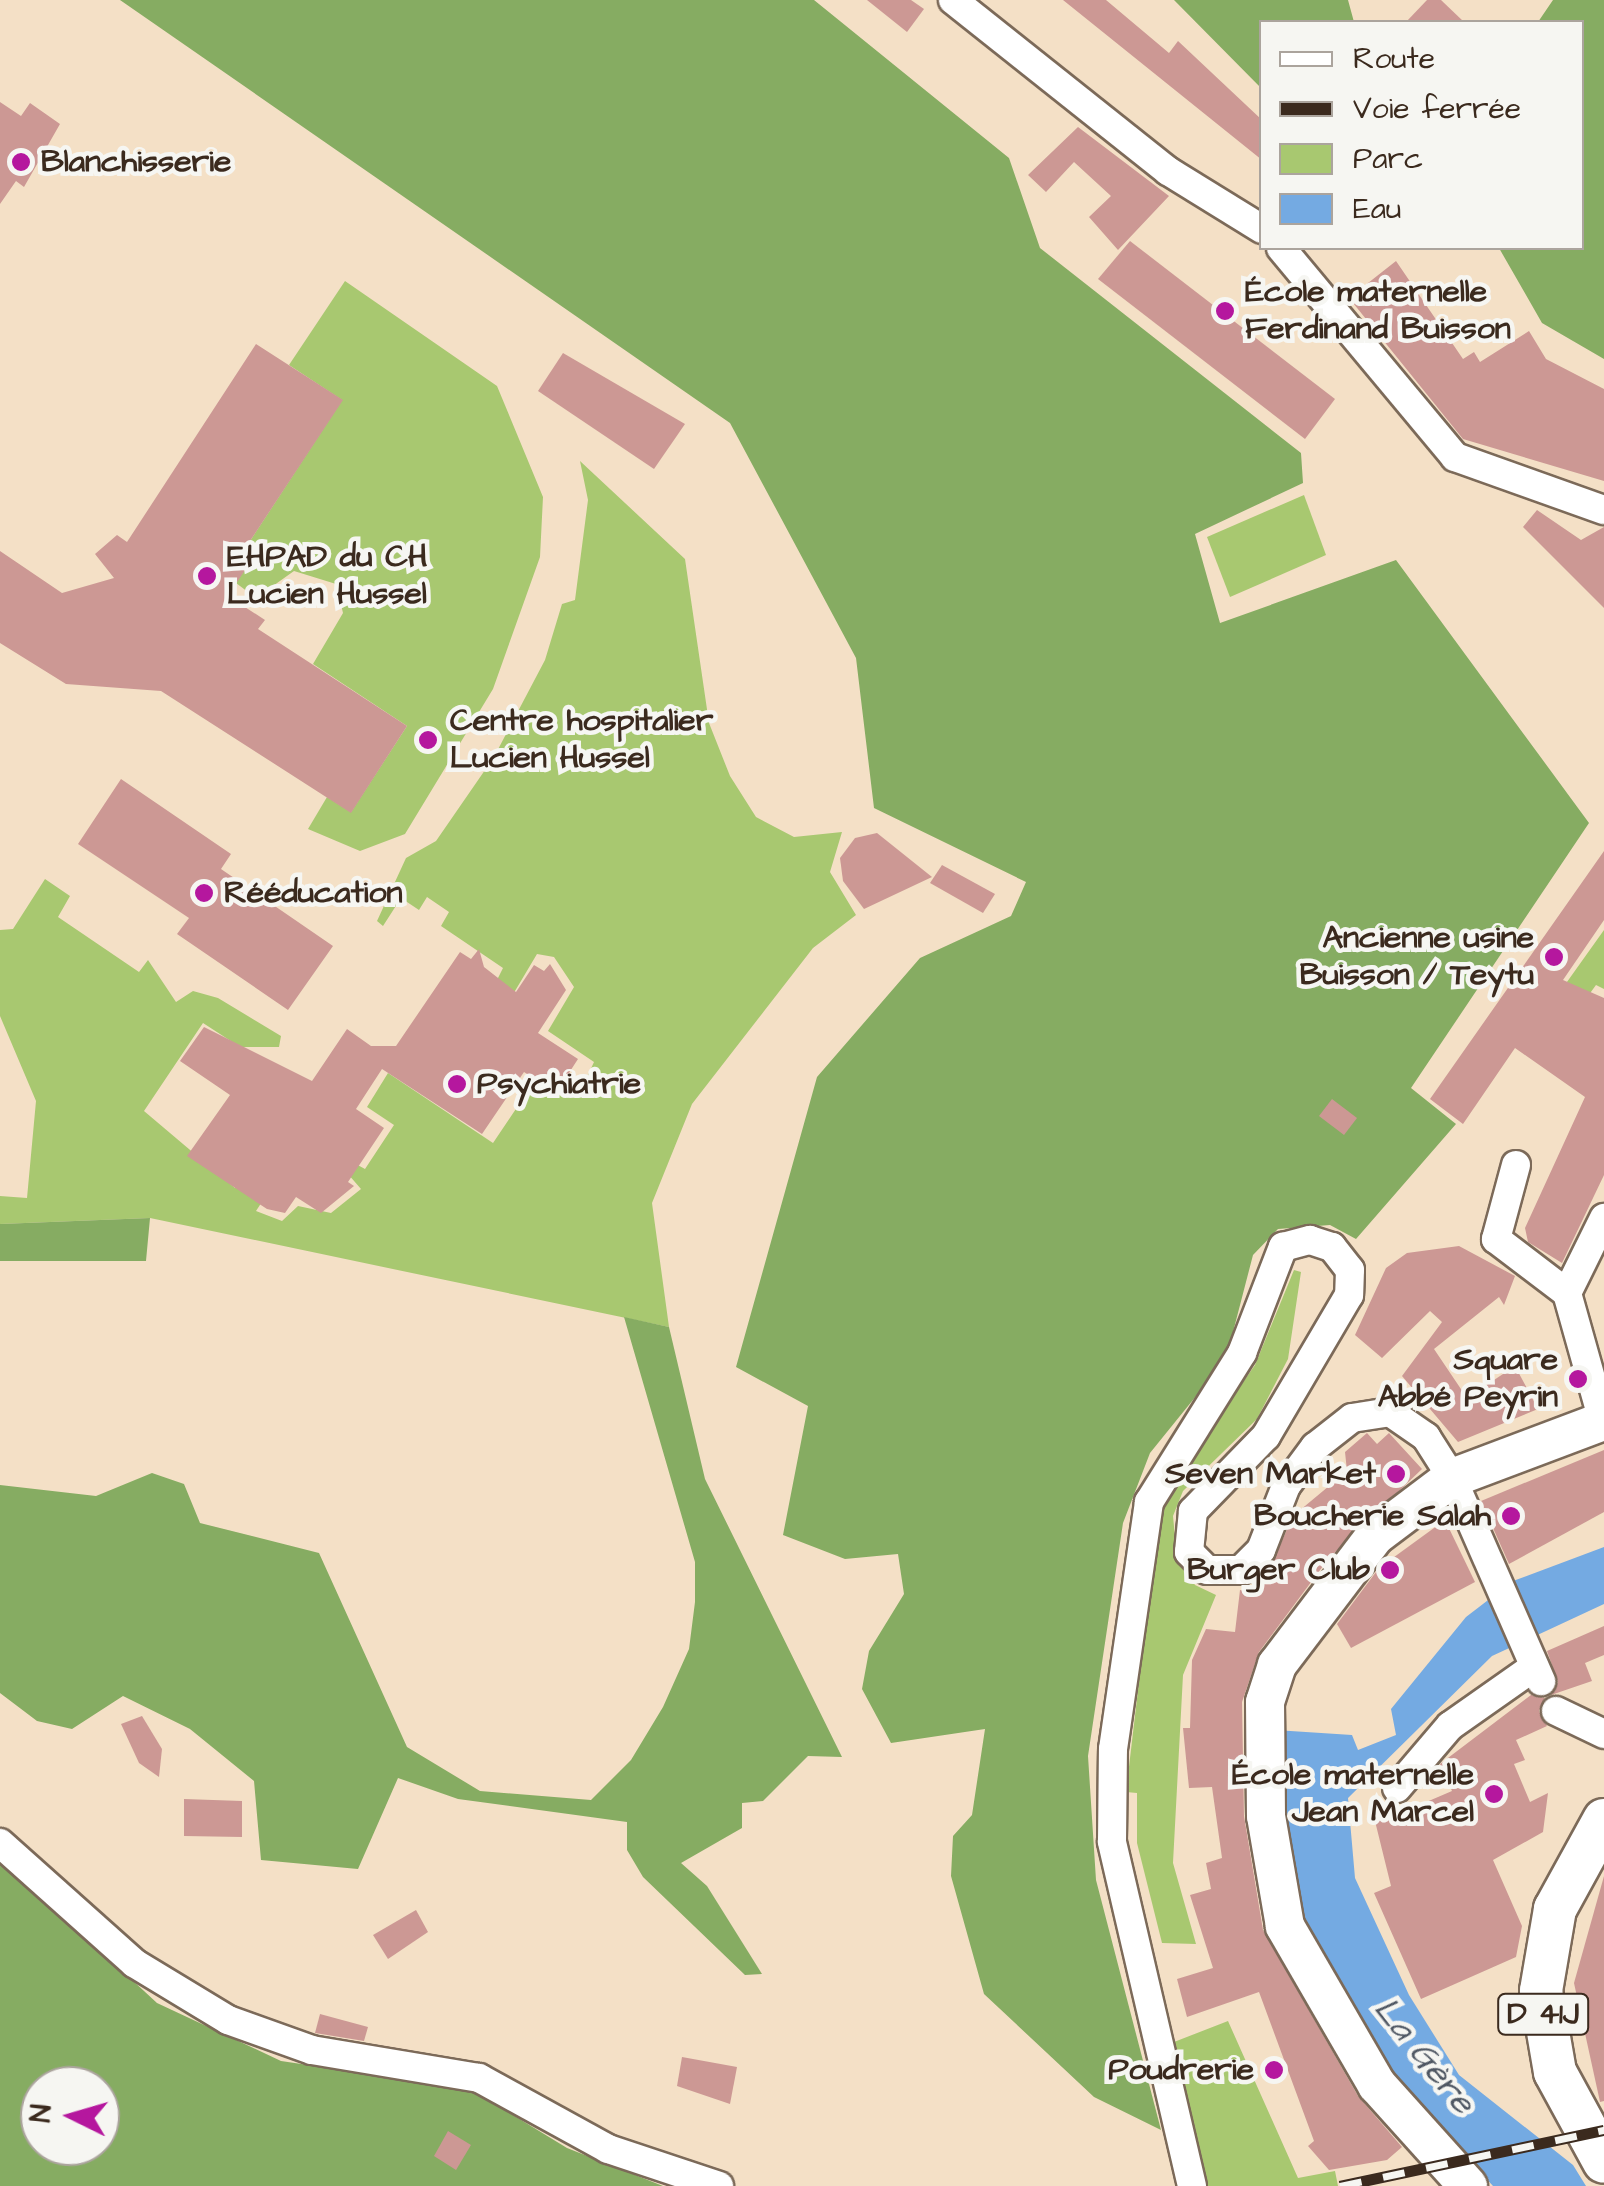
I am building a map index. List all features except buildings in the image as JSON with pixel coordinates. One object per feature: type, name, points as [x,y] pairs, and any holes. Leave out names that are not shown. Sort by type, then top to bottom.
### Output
[{"type":"main road","points":[[1460,2178],[1377,2085],[1299,1958],[1285,1926],[1262,1768],[1277,1665],[1375,1536],[1452,1478],[1604,1421]]},
{"type":"main road","name":"D 41J","points":[[1604,1820],[1554,1909],[1541,1991],[1555,2072],[1604,2162]]},
{"type":"street","points":[[953,0],[1168,172],[1259,227]]},
{"type":"street","points":[[1284,250],[1455,457],[1604,510]]},
{"type":"street","points":[[1516,1164],[1496,1239],[1567,1293],[1604,1421]]},
{"type":"street","points":[[1567,1293],[1604,1218]]},
{"type":"street","points":[[1192,2186],[1112,1840],[1110,1784],[1149,1502],[1242,1353],[1283,1247],[1310,1240],[1332,1247],[1350,1270],[1349,1295],[1266,1436],[1193,1511],[1186,1538],[1197,1563],[1231,1574],[1254,1559],[1300,1463],[1368,1412],[1413,1424],[1452,1478],[1490,1574],[1534,1666],[1450,1726],[1397,1788]]},
{"type":"street","points":[[1556,1712],[1604,1734]]},
{"type":"street","points":[[0,1842],[134,1963],[256,2032],[480,2078],[608,2150],[719,2186]]},
{"type":"green space","points":[[120,0],[814,0],[1009,158],[1040,248],[1301,453],[1303,483],[1195,534],[1220,623],[1396,560],[1589,823],[1411,1088],[1456,1124],[1356,1239],[1330,1225],[1278,1229],[1253,1255],[1226,1359],[1150,1453],[1123,1523],[1088,1756],[1096,1880],[1161,2130],[1094,2097],[984,1994],[951,1876],[953,1836],[972,1815],[985,1729],[891,1743],[862,1689],[869,1651],[904,1594],[898,1554],[845,1559],[783,1535],[808,1406],[736,1367],[817,1077],[920,958],[1011,916],[1026,882],[874,808],[856,658],[730,423]]},
{"type":"green space","points":[[1174,0],[1348,0],[1353,20],[1259,20],[1259,86]]},
{"type":"green space","points":[[1553,0],[1604,0],[1604,359],[1542,323],[1500,250],[1584,250],[1584,20],[1539,20]]},
{"type":"green space","points":[[345,281],[497,386],[543,497],[540,557],[493,689],[405,834],[360,851],[308,829],[327,797],[351,812],[407,726],[313,664],[343,613],[336,584],[294,571],[256,598],[236,583],[259,547],[250,541],[342,400],[289,365]]},
{"type":"green space","points":[[580,461],[685,559],[709,723],[730,776],[756,817],[794,837],[842,832],[830,872],[856,915],[813,948],[692,1104],[652,1203],[669,1327],[150,1218],[0,1224],[0,1196],[27,1198],[36,1101],[0,1016],[0,930],[13,929],[45,879],[70,896],[58,917],[139,972],[148,960],[176,1002],[193,991],[218,998],[281,1036],[279,1047],[240,1047],[203,1023],[144,1111],[235,1188],[271,1188],[256,1211],[282,1221],[298,1206],[331,1213],[361,1189],[348,1174],[354,1163],[365,1169],[394,1125],[367,1107],[388,1073],[493,1143],[536,1079],[580,1092],[594,1062],[548,1031],[574,987],[554,957],[537,954],[506,1006],[491,992],[503,968],[441,926],[449,912],[427,897],[419,910],[401,898],[383,926],[377,921],[406,858],[436,841],[494,757],[545,660],[562,604],[575,600],[588,500]]},
{"type":"green space","points":[[1304,495],[1326,555],[1230,597],[1207,537]]},
{"type":"green space","points":[[1604,930],[1604,989],[1596,985],[1572,1018],[1552,1003]]},
{"type":"green space","points":[[150,1218],[146,1261],[0,1261],[0,1224]]},
{"type":"green space","points":[[1294,1270],[1301,1272],[1288,1359],[1257,1419],[1183,1491],[1173,1516],[1177,1557],[1195,1585],[1216,1595],[1183,1675],[1173,1863],[1196,1944],[1162,1943],[1137,1843],[1137,1793],[1126,1792],[1158,1521],[1171,1485],[1255,1365]]},
{"type":"green space","points":[[624,1317],[669,1327],[705,1479],[842,1757],[808,1756],[763,1801],[742,1803],[742,1828],[681,1863],[707,1886],[762,1974],[745,1975],[643,1877],[627,1850],[627,1822],[458,1799],[398,1778],[358,1869],[261,1860],[254,1781],[190,1729],[123,1696],[72,1729],[37,1721],[0,1693],[0,1485],[96,1496],[152,1473],[184,1484],[200,1523],[319,1553],[407,1747],[480,1791],[591,1800],[631,1760],[663,1707],[689,1649],[695,1602],[695,1562]]},
{"type":"green space","points":[[0,1858],[157,2003],[281,2061],[470,2089],[567,2148],[663,2186],[0,2186]]},
{"type":"green space","points":[[1228,2021],[1298,2178],[1335,2171],[1338,2186],[1208,2186],[1174,2042]]},
{"type":"water","name":"La Gère","points":[[1604,1547],[1604,1604],[1492,1656],[1348,1798],[1355,1878],[1409,1995],[1459,2075],[1573,2165],[1586,2186],[1493,2186],[1387,2071],[1300,1933],[1275,1730],[1352,1735],[1358,1750],[1396,1735],[1391,1709],[1466,1617],[1513,1581]]},
{"type":"railway","points":[[1340,2186],[1604,2130]]},
{"type":"place","name":"Blanchisserie","points":[[21,162]]},
{"type":"place","name":"École maternelle Ferdinand Buisson","points":[[1225,311]]},
{"type":"place","name":"EHPAD du CH Lucien Hussel","points":[[207,576]]},
{"type":"place","name":"Centre hospitalier Lucien Hussel","points":[[428,740]]},
{"type":"place","name":"Rééducation","points":[[204,893]]},
{"type":"place","name":"Ancienne usine Buisson / Teytu","points":[[1554,957]]},
{"type":"place","name":"Psychiatrie","points":[[457,1084]]},
{"type":"place","name":"Square Abbé Peyrin","points":[[1578,1379]]},
{"type":"place","name":"Seven Market","points":[[1396,1474]]},
{"type":"place","name":"Boucherie Salah","points":[[1511,1516]]},
{"type":"place","name":"Burger Club","points":[[1390,1570]]},
{"type":"place","name":"École maternelle Jean Marcel","points":[[1494,1794]]},
{"type":"place","name":"Poudrerie","points":[[1274,2070]]}]
